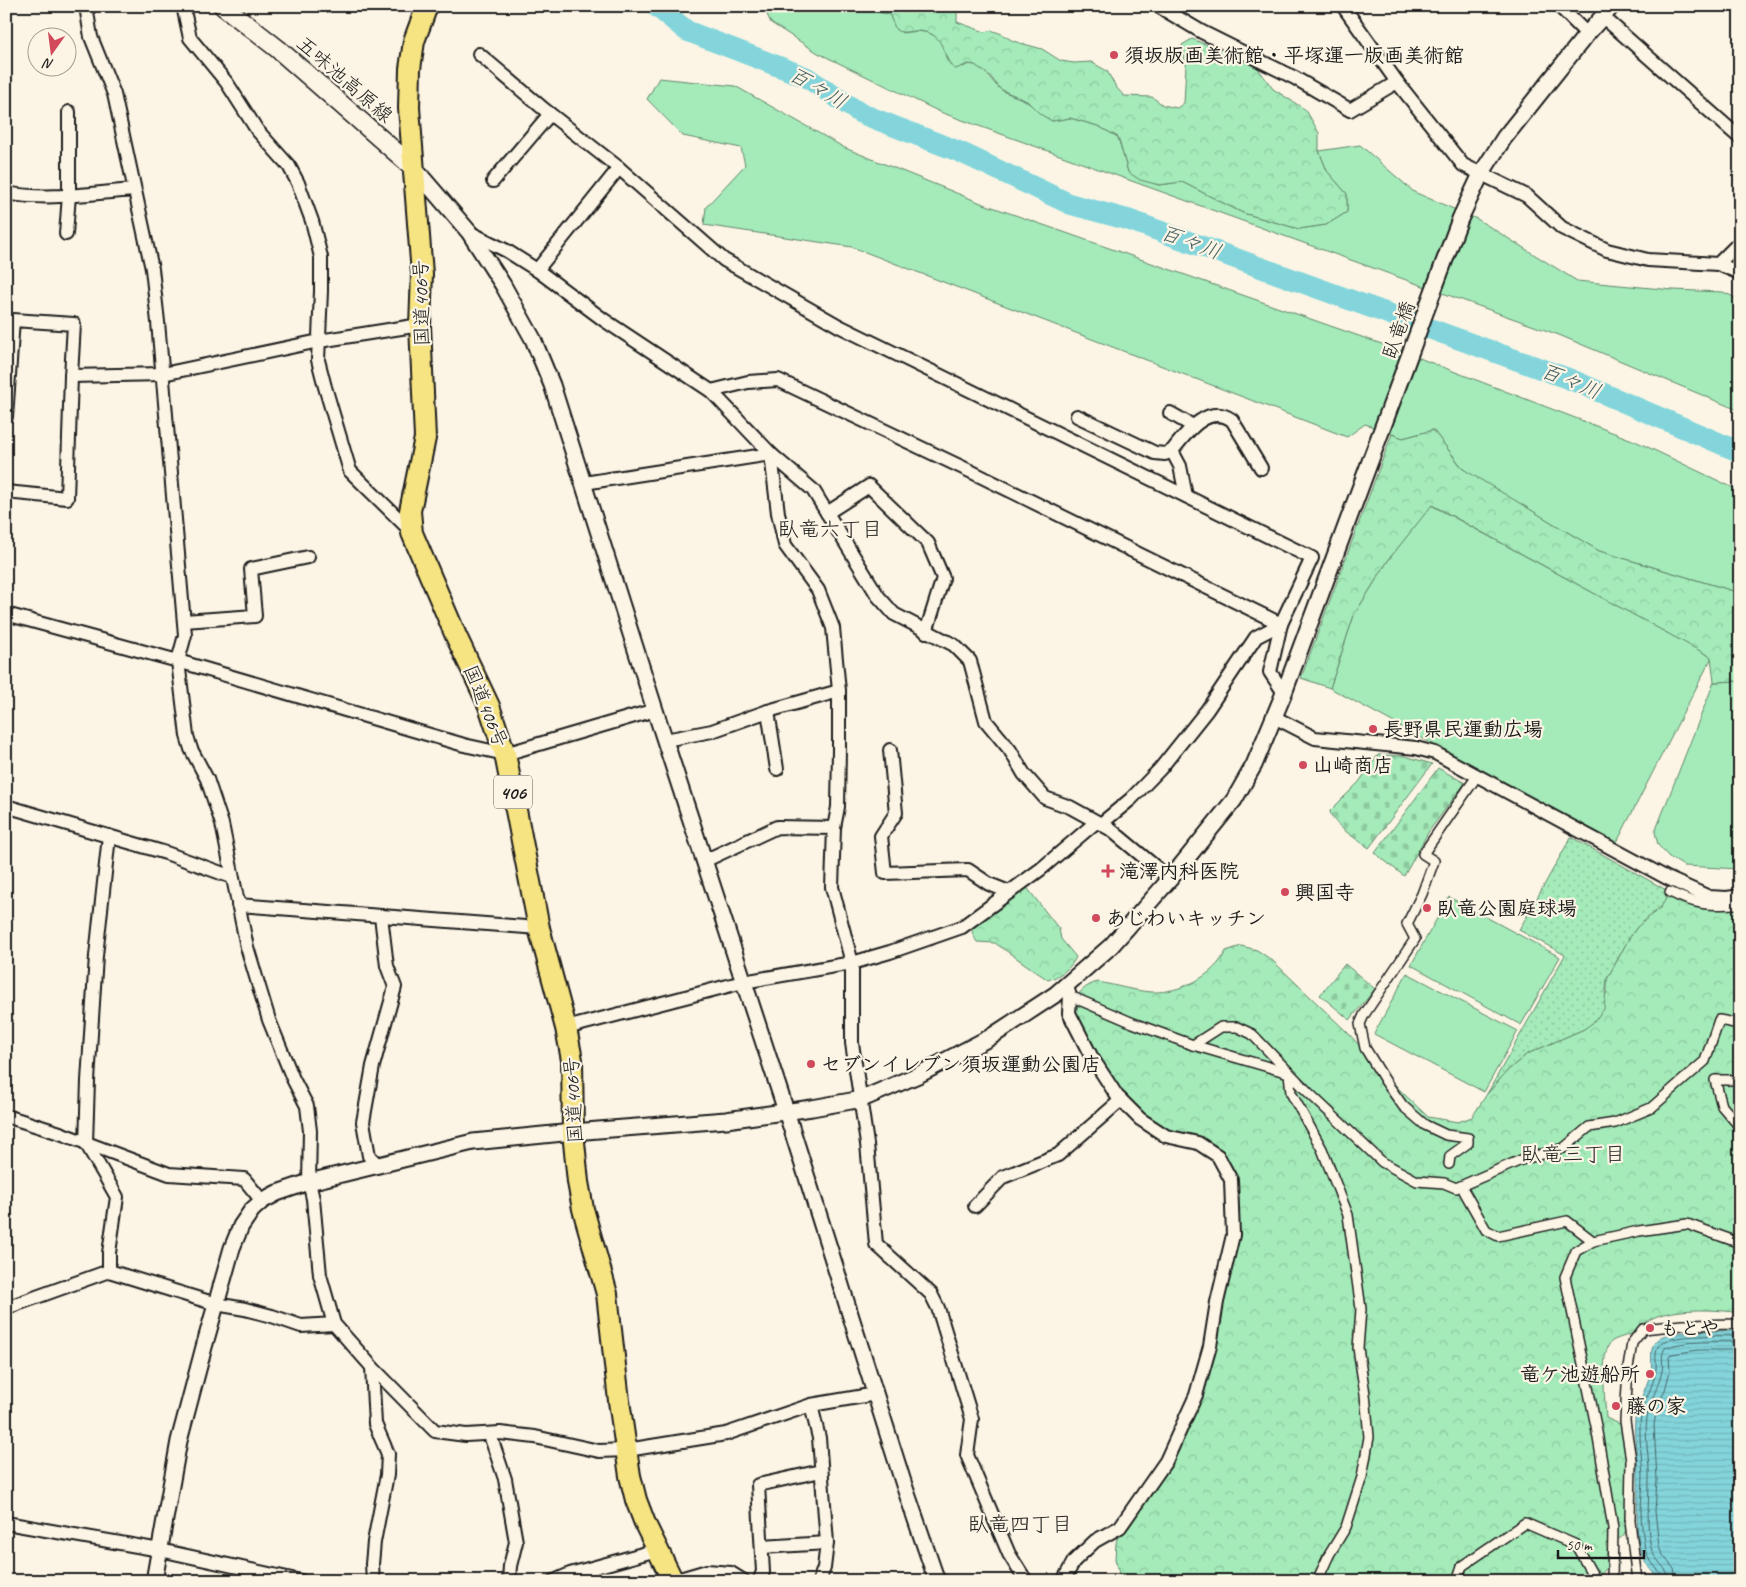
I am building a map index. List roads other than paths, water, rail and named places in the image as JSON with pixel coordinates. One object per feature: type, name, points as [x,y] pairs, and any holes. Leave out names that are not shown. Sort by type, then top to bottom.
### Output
[{"type":"highway","name":"国道406号","points":[[427,6],[414,41],[410,69],[409,108],[422,274],[420,325],[425,438],[410,511],[412,533],[488,706],[505,754],[539,928],[566,1028],[572,1060],[573,1132],[578,1182],[583,1209],[608,1294],[619,1401],[630,1476],[636,1500],[672,1581]]},
{"type":"main road","name":"五味池高原線","points":[[223,6],[278,49],[414,168]]},
{"type":"street","points":[[86,6],[90,37],[114,94],[152,270],[163,374],[184,621],[185,635],[178,660],[187,736],[191,750],[207,779],[222,824],[247,947],[269,1020],[307,1106],[310,1131],[309,1182],[313,1199],[320,1275],[334,1324],[372,1367],[435,1431],[466,1435],[500,1433],[563,1442],[599,1451],[627,1450],[726,1434],[811,1405],[876,1394]]},
{"type":"street","points":[[183,6],[190,38],[227,83],[257,130],[290,166],[298,183],[312,221],[321,257],[322,291],[318,360],[350,471],[412,533]]},
{"type":"street","points":[[1158,6],[1202,32],[1295,78],[1350,110],[1396,82]]},
{"type":"street","points":[[1343,6],[1396,82],[1463,165],[1527,196],[1562,228],[1607,250],[1648,260],[1718,264],[1740,273]]},
{"type":"street","points":[[1560,6],[1587,34]]},
{"type":"street","points":[[1607,11],[1740,138]]},
{"type":"street","name":"臥竜橋","points":[[262,1201],[277,1193],[309,1182],[473,1142],[726,1120],[862,1099],[918,1075],[989,1038],[1056,994],[1068,990],[1111,946],[1170,879],[1234,800],[1254,765],[1284,693],[1460,219],[1481,174],[1504,138],[1607,11]]},
{"type":"street","points":[[479,54],[550,114],[619,168],[724,260],[839,326],[1312,558],[1281,624],[1270,672],[1284,693]]},
{"type":"street","points":[[66,234],[69,195],[69,112]]},
{"type":"street","points":[[493,181],[550,114]]},
{"type":"street","points":[[414,168],[469,232],[503,285],[534,339],[552,385],[904,1484],[937,1581]]},
{"type":"street","points":[[537,270],[619,168]]},
{"type":"street","points":[[6,193],[25,196],[69,195],[134,190]]},
{"type":"street","points":[[469,232],[507,251],[537,270],[604,320],[711,392],[771,454],[813,490],[878,596],[894,614],[954,645],[970,661],[986,721],[1010,750],[1024,774],[1045,798],[1070,807],[1110,830],[1170,879]]},
{"type":"street","points":[[1718,264],[1740,242]]},
{"type":"street","points":[[6,417],[13,320],[74,324],[67,498],[6,492]]},
{"type":"street","points":[[71,376],[163,374],[319,341],[420,325]]},
{"type":"street","points":[[711,392],[748,382],[778,380],[974,473],[1281,624]]},
{"type":"street","points":[[1170,413],[1193,426]]},
{"type":"street","points":[[1077,416],[1155,453],[1165,454],[1172,451],[1193,426],[1212,415],[1226,415],[1232,420],[1261,468]]},
{"type":"street","points":[[1172,451],[1180,466],[1186,496]]},
{"type":"street","points":[[584,483],[771,454]]},
{"type":"street","points":[[771,454],[778,513],[785,545],[818,590],[833,628],[839,691],[838,807],[834,828],[832,887],[852,962],[852,1043],[862,1099],[876,1244],[931,1294],[938,1308],[972,1419],[968,1454],[1009,1554],[1026,1581]]},
{"type":"street","points":[[828,513],[869,486],[928,543],[943,578],[926,632]]},
{"type":"street","points":[[184,621],[255,616],[251,569],[308,557]]},
{"type":"street","points":[[6,614],[178,660],[447,740],[505,754],[655,710]]},
{"type":"street","points":[[566,1028],[743,982],[852,962],[890,952],[962,927],[1041,869],[1095,823],[1102,823],[1131,798],[1160,769],[1207,710],[1256,638],[1281,624]]},
{"type":"street","points":[[665,740],[712,731],[768,711],[839,691]]},
{"type":"street","points":[[768,711],[777,769]]},
{"type":"street","points":[[1274,717],[1315,738],[1416,748],[1435,753],[1666,878],[1709,898],[1740,896]]},
{"type":"street","points":[[890,750],[896,813],[881,836],[885,873],[968,870],[989,884],[1009,892]]},
{"type":"street","points":[[1449,1164],[1450,1156],[1468,1143],[1468,1138],[1446,1135],[1425,1125],[1403,1106],[1365,1048],[1360,1024],[1364,1015],[1415,939],[1407,924],[1422,894],[1434,861],[1422,854],[1477,776]]},
{"type":"street","points":[[6,806],[174,856],[232,877]]},
{"type":"street","points":[[704,862],[777,828],[834,828]]},
{"type":"street","points":[[109,836],[96,956],[86,1143],[117,1197],[109,1252],[109,1272]]},
{"type":"street","points":[[1670,892],[1687,901],[1702,904],[1740,904]]},
{"type":"street","points":[[238,905],[539,928]]},
{"type":"street","points":[[377,1164],[369,1156],[363,1122],[373,1066],[395,988],[388,966],[381,916]]},
{"type":"street","points":[[1064,1581],[1074,1561],[1095,1542],[1120,1526],[1166,1461],[1196,1395],[1210,1346],[1217,1302],[1233,1235],[1231,1180],[1218,1156],[1198,1143],[1166,1136],[1140,1119],[1121,1100],[1091,1056],[1069,1013],[1068,990],[1133,1023],[1193,1045],[1289,1073]]},
{"type":"street","points":[[1460,1189],[1468,1182],[1521,1160],[1564,1148],[1589,1127],[1615,1123],[1651,1108],[1706,1061],[1719,1020],[1740,1024]]},
{"type":"street","points":[[1193,1045],[1222,1027],[1237,1027],[1252,1034],[1289,1073],[1382,1162],[1417,1181],[1444,1183],[1460,1189],[1486,1230],[1498,1236],[1566,1220],[1593,1240]]},
{"type":"street","points":[[1289,1073],[1291,1093],[1322,1148],[1348,1215],[1361,1309],[1358,1348],[1369,1437],[1362,1476],[1346,1527],[1329,1555],[1317,1581]]},
{"type":"street","points":[[1740,1080],[1715,1080],[1722,1106],[1740,1127]]},
{"type":"street","points":[[976,1206],[1004,1176],[1058,1155],[1121,1100]]},
{"type":"street","points":[[6,1116],[169,1174],[244,1179],[262,1201],[252,1210],[241,1226],[232,1248],[216,1304],[179,1441],[154,1581]]},
{"type":"street","points":[[1612,1581],[1613,1528],[1596,1426],[1566,1277],[1576,1251],[1593,1240],[1639,1231],[1687,1224],[1740,1243]]},
{"type":"street","points":[[6,1308],[109,1272],[216,1304],[245,1309],[301,1326],[334,1324]]},
{"type":"street","points":[[1637,1581],[1630,1521],[1631,1460],[1625,1421],[1628,1368],[1632,1343],[1644,1329],[1682,1325],[1740,1324]]},
{"type":"street","points":[[372,1367],[375,1424],[388,1454],[387,1474],[374,1542],[373,1581]]},
{"type":"street","points":[[811,1405],[818,1438],[826,1543],[824,1568],[819,1581]]},
{"type":"street","points":[[490,1434],[505,1479],[516,1542],[510,1566],[509,1581]]},
{"type":"street","points":[[759,1581],[763,1572],[758,1485],[821,1471]]},
{"type":"street","points":[[6,1523],[160,1550],[301,1581]]},
{"type":"street","points":[[1456,1581],[1462,1566],[1525,1523],[1576,1545],[1596,1581]]},
{"type":"street","points":[[762,1547],[826,1543]]},
{"type":"street","points":[[554,1581],[570,1574],[657,1550]]},
{"type":"street","points":[[672,1581],[707,1571],[731,1573],[744,1581]]},
{"type":"water","points":[[1696,1331],[1740,1331],[1740,1581],[1659,1581],[1644,1561],[1639,1544],[1635,1420],[1651,1370],[1653,1345],[1663,1336]]},
{"type":"waterway","name":"百々川","points":[[656,6],[687,31],[806,77],[860,113],[960,152],[1070,204],[1129,220],[1572,380],[1740,452]]},
{"type":"place","name":"須坂版画美術館・平塚運一版画美術館","points":[[1114,55]]},
{"type":"place","name":"長野県民運動広場","points":[[1373,729]]},
{"type":"place","name":"山崎商店","points":[[1303,765]]},
{"type":"place","name":"滝澤内科医院","points":[[1108,871]]},
{"type":"place","name":"興国寺","points":[[1285,892]]},
{"type":"place","name":"臥竜公園庭球場","points":[[1427,908]]},
{"type":"place","name":"あじわいキッチン","points":[[1096,918]]},
{"type":"place","name":"セブンイレブン須坂運動公園店","points":[[811,1064]]},
{"type":"place","name":"もとや","points":[[1650,1328]]},
{"type":"place","name":"竜ケ池遊船所","points":[[1650,1374]]},
{"type":"place","name":"藤の家","points":[[1616,1406]]},
{"type":"district","name":"臥竜六丁目","points":[[830,529]]},
{"type":"district","name":"臥竜三丁目","points":[[1573,1154]]},
{"type":"district","name":"臥竜四丁目","points":[[1020,1524]]}]
